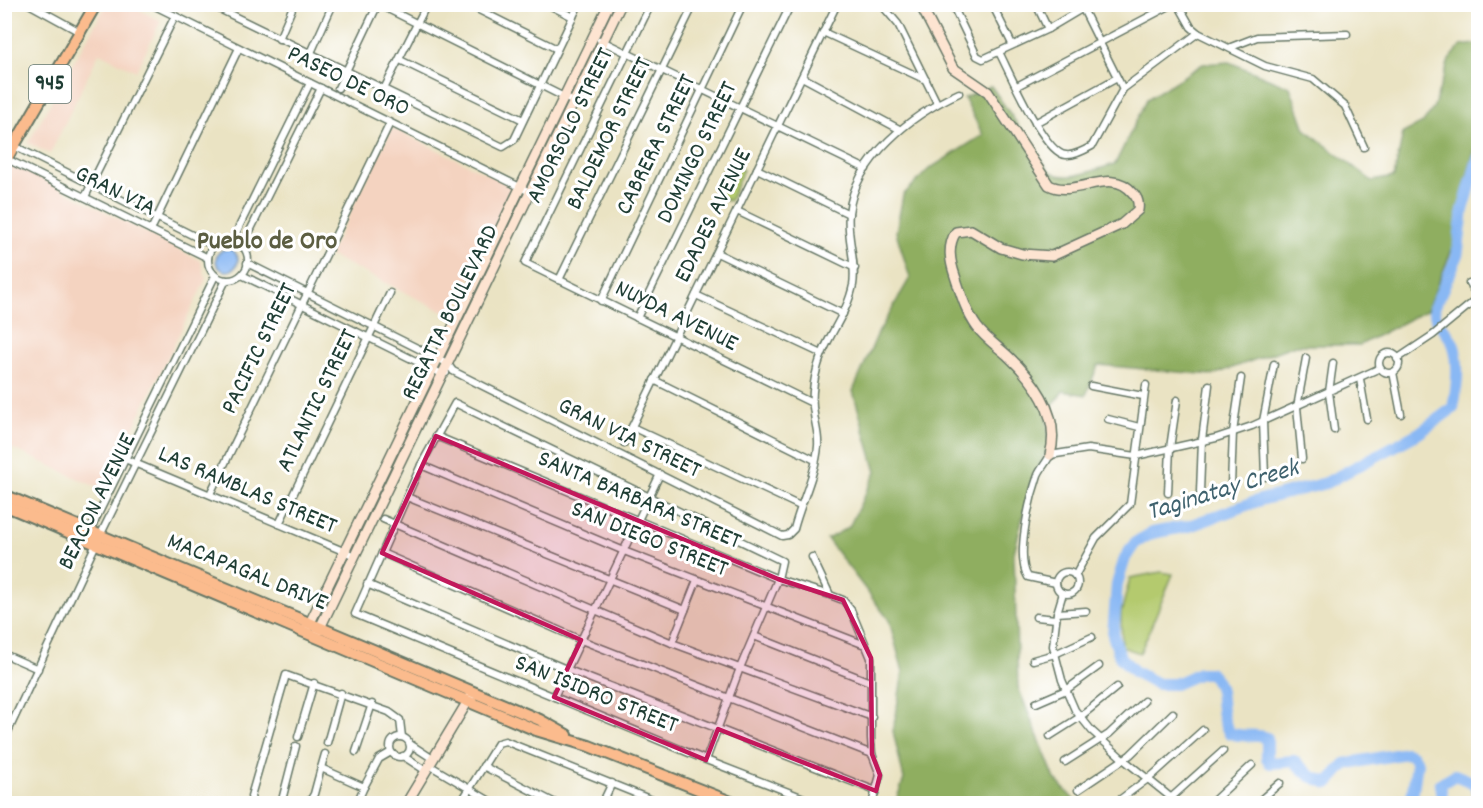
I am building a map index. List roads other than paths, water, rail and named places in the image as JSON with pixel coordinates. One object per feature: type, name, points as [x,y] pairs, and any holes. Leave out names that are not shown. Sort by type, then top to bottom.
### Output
[{"type":"main road","name":"945","points":[[6,161],[96,4]]},
{"type":"main road","name":"MACAPAGAL DRIVE","points":[[4,495],[305,633],[471,696]]},
{"type":"main road","name":"MACAPAGAL DRIVE","points":[[4,505],[310,621],[471,696]]},
{"type":"main road","points":[[471,696],[536,730],[589,746],[736,804]]},
{"type":"street","points":[[29,4],[80,32]]},
{"type":"street","name":"PASEO DE ORO","points":[[151,4],[525,189]]},
{"type":"street","points":[[209,4],[497,146],[507,147],[514,140],[579,4]]},
{"type":"street","points":[[310,55],[333,4]]},
{"type":"street","points":[[338,88],[378,4],[574,102]]},
{"type":"street","points":[[384,91],[428,4]]},
{"type":"street","points":[[467,4],[557,49]]},
{"type":"street","points":[[547,4],[573,17]]},
{"type":"street","name":"REGATTA BOULEVARD","points":[[316,637],[399,468],[442,374],[450,367],[564,97],[609,4]]},
{"type":"street","name":"REGATTA BOULEVARD","points":[[305,633],[431,369],[525,189],[574,102],[621,4]]},
{"type":"street","name":"AMORSOLO STREET","points":[[525,263],[651,4]]},
{"type":"street","name":"BALDEMOR STREET","points":[[559,280],[694,4]]},
{"type":"street","name":"CABRERA STREET","points":[[601,301],[743,4]]},
{"type":"street","name":"DOMINGO STREET","points":[[637,318],[791,4]]},
{"type":"street","name":"EDADES AVENUE","points":[[624,443],[837,4]]},
{"type":"street","points":[[881,4],[898,24],[937,103]]},
{"type":"street","points":[[920,4],[953,68],[988,92],[1049,185],[1062,189],[1114,181],[1123,184],[1133,192],[1139,205],[1134,217],[1052,256],[1022,255],[1001,248],[971,230],[956,232],[951,239],[953,269],[970,315],[982,334],[1019,367],[1049,409],[1054,431],[1050,455],[1036,483],[1023,541],[1022,563],[1028,578],[1056,583]]},
{"type":"street","points":[[952,4],[977,56],[983,59],[1048,29],[1081,6],[1090,4]]},
{"type":"street","points":[[992,4],[1012,44]]},
{"type":"street","points":[[1036,4],[1048,29]]},
{"type":"street","points":[[1017,86],[1101,44],[1173,4]]},
{"type":"street","points":[[1178,4],[1191,27],[1198,33],[1265,66],[1313,79],[1345,106],[1364,147]]},
{"type":"street","points":[[279,39],[294,5]]},
{"type":"street","points":[[1081,6],[1123,89]]},
{"type":"street","points":[[85,197],[175,16]]},
{"type":"street","points":[[824,32],[926,81]]},
{"type":"street","points":[[999,52],[1035,123],[1044,137],[1064,155],[1089,148],[1096,141],[1123,89],[1198,33]]},
{"type":"street","points":[[1230,47],[1257,37],[1347,34]]},
{"type":"street","points":[[594,37],[866,169]]},
{"type":"street","points":[[151,230],[239,48]]},
{"type":"street","points":[[400,60],[523,120]]},
{"type":"street","points":[[802,77],[899,129]]},
{"type":"street","points":[[1035,123],[1117,78]]},
{"type":"street","points":[[232,241],[310,83]]},
{"type":"street","points":[[242,247],[321,88]]},
{"type":"street","points":[[632,427],[800,506],[815,460],[818,441],[812,403],[822,354],[850,296],[855,268],[849,214],[866,169],[899,129],[937,103],[958,93]]},
{"type":"street","name":"PACIFIC STREET","points":[[210,494],[390,123]]},
{"type":"street","name":"GRAN VIA","points":[[14,146],[214,246]]},
{"type":"street","name":"GRAN VIA","points":[[6,161],[208,258]]},
{"type":"street","points":[[757,169],[849,214]]},
{"type":"street","points":[[737,210],[855,268]]},
{"type":"street","points":[[442,374],[242,275],[226,280],[215,276],[209,268],[208,258],[214,246],[222,241],[232,241],[242,247],[248,263],[437,358],[450,367]]},
{"type":"street","points":[[717,253],[843,314]]},
{"type":"street","points":[[242,275],[248,263]]},
{"type":"street","name":"NUYDA AVENUE","points":[[525,263],[812,403]]},
{"type":"street","name":"BEACON AVENUE","points":[[4,740],[39,669],[125,459],[215,276]]},
{"type":"street","name":"BEACON AVENUE","points":[[93,537],[135,464],[226,280]]},
{"type":"street","points":[[1397,359],[1433,335],[1478,298],[1469,283]]},
{"type":"street","name":"ATLANTIC STREET","points":[[279,524],[390,293]]},
{"type":"street","points":[[696,295],[822,354]]},
{"type":"street","points":[[1384,355],[1393,355],[1397,359],[1397,368],[1393,372],[1387,373],[1380,368],[1379,362],[1384,355]]},
{"type":"street","points":[[1302,459],[1297,407],[1306,358]]},
{"type":"street","points":[[1333,363],[1329,392],[1334,430]]},
{"type":"street","points":[[1265,477],[1263,420],[1274,364]]},
{"type":"street","name":"GRAN VIA STREET","points":[[450,367],[782,536],[788,535],[794,529],[800,506]]},
{"type":"street","points":[[1050,455],[1088,449],[1136,456],[1233,432],[1297,407],[1380,368]]},
{"type":"street","points":[[1393,372],[1401,414]]},
{"type":"street","points":[[1231,485],[1233,432],[1241,378]]},
{"type":"street","points":[[1360,379],[1367,419]]},
{"type":"street","points":[[654,380],[815,460]]},
{"type":"street","points":[[1075,576],[1096,538],[1131,504],[1146,385]]},
{"type":"street","points":[[1200,492],[1202,440],[1209,385]]},
{"type":"street","points":[[1091,386],[1143,396]]},
{"type":"street","points":[[1168,494],[1170,448],[1177,400]]},
{"type":"street","points":[[706,760],[718,729],[740,668],[778,579],[782,561],[458,402],[453,405],[421,465],[367,584],[566,669],[718,729],[876,791]]},
{"type":"street","points":[[1108,419],[1139,427]]},
{"type":"street","name":"SANTA BARBARA STREET","points":[[436,436],[778,579],[830,595]]},
{"type":"street","name":"LAS RAMBLAS STREET","points":[[125,459],[355,556]]},
{"type":"street","points":[[388,462],[399,468]]},
{"type":"street","name":"SAN DIEGO STREET","points":[[421,465],[624,551],[865,645]]},
{"type":"street","points":[[554,697],[660,474]]},
{"type":"street","points":[[407,497],[685,610]]},
{"type":"street","points":[[383,519],[672,643],[872,717]]},
{"type":"street","points":[[382,554],[581,640],[872,754]]},
{"type":"street","points":[[812,557],[830,595],[843,600],[851,610],[872,664],[870,682],[872,754],[880,775],[872,804]]},
{"type":"street","points":[[1063,593],[1075,590],[1078,582],[1075,576],[1064,572],[1057,577],[1056,583],[1063,593],[1057,616],[1054,654],[1066,690],[1080,717],[1145,779],[1179,804]]},
{"type":"street","points":[[672,643],[697,580]]},
{"type":"street","name":"SAN ISIDRO STREET","points":[[367,584],[354,611],[360,618],[819,804]]},
{"type":"street","points":[[1036,617],[1086,612]]},
{"type":"street","points":[[754,636],[870,682]]},
{"type":"street","points":[[1033,660],[1054,654],[1092,637]]},
{"type":"street","points":[[4,654],[39,669]]},
{"type":"street","points":[[1036,703],[1066,690],[1099,666]]},
{"type":"street","points":[[260,804],[252,802],[251,796],[284,677],[290,675],[372,705],[400,720],[402,737],[429,765]]},
{"type":"street","points":[[298,736],[314,683]]},
{"type":"street","points":[[1050,736],[1080,717],[1118,687]]},
{"type":"street","points":[[327,743],[341,693]]},
{"type":"street","points":[[406,804],[471,696]]},
{"type":"street","points":[[1065,762],[1109,734],[1144,701]]},
{"type":"street","points":[[356,752],[372,705]]},
{"type":"street","points":[[1078,790],[1123,759],[1173,713]]},
{"type":"street","points":[[1114,804],[1153,775],[1203,730]]},
{"type":"street","points":[[391,752],[392,741],[402,737]]},
{"type":"street","points":[[460,804],[498,743],[505,741],[662,804]]},
{"type":"street","points":[[403,756],[409,752],[410,744]]},
{"type":"street","points":[[281,804],[296,746]]},
{"type":"street","points":[[1164,804],[1170,796],[1223,751]]},
{"type":"street","points":[[360,796],[379,759],[391,752],[429,765],[495,804]]},
{"type":"street","points":[[308,804],[314,794],[325,754]]},
{"type":"street","points":[[1210,804],[1252,765]]},
{"type":"street","points":[[483,766],[557,804]]},
{"type":"street","points":[[321,768],[364,787]]},
{"type":"street","points":[[602,804],[612,783]]},
{"type":"street","points":[[1256,804],[1280,783]]},
{"type":"water","points":[[227,249],[237,256],[238,260],[231,270],[227,271],[217,264],[216,260],[223,250]]},
{"type":"waterway","name":"Taginatay Creek","points":[[1411,804],[1417,763],[1412,755],[1406,753],[1345,764],[1328,783],[1310,776],[1294,761],[1270,763],[1267,758],[1267,738],[1230,733],[1223,717],[1219,686],[1210,673],[1200,673],[1175,684],[1158,684],[1135,672],[1120,657],[1113,635],[1117,584],[1125,558],[1135,543],[1152,533],[1189,526],[1260,500],[1326,483],[1419,433],[1453,408],[1457,377],[1456,354],[1452,341],[1437,318],[1434,308],[1457,257],[1463,210],[1478,159]]},
{"type":"waterway","name":"Taginatay Creek","points":[[1443,804],[1440,784],[1455,775],[1474,783],[1478,791]]},
{"type":"district","name":"Pueblo de Oro","points":[[267,242]]}]
